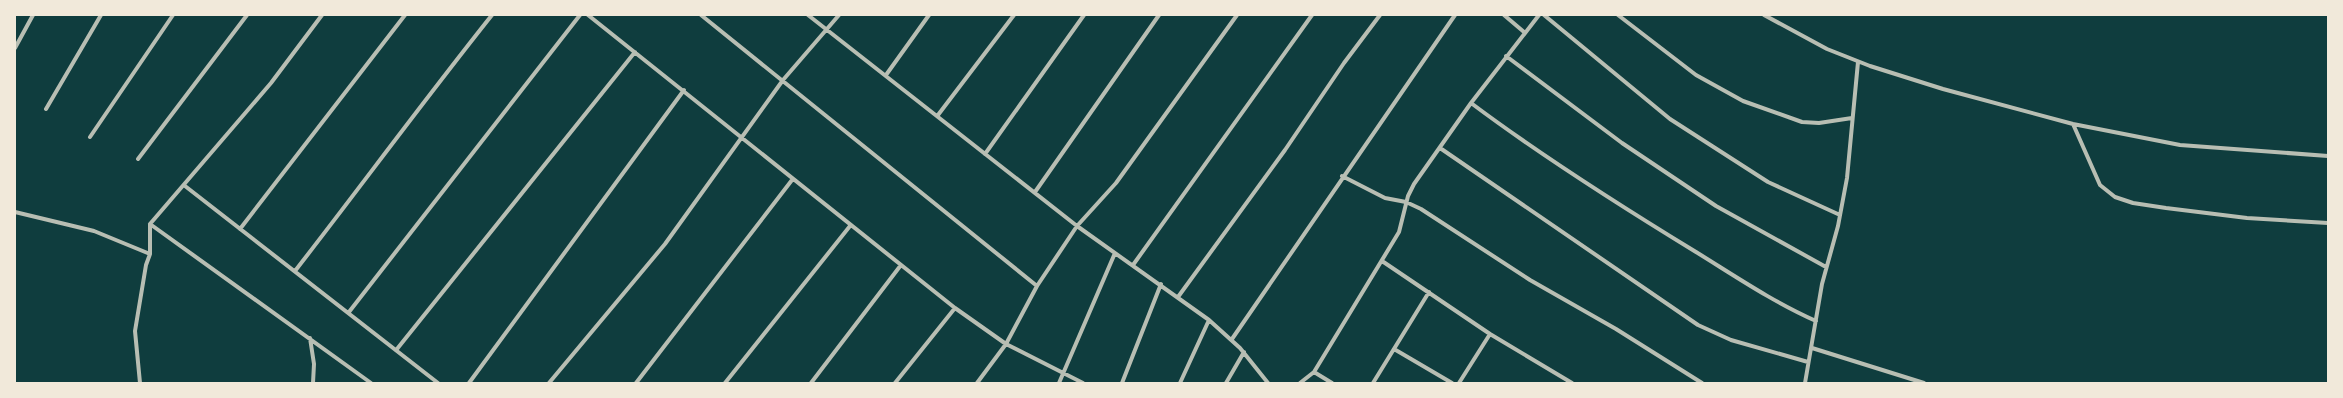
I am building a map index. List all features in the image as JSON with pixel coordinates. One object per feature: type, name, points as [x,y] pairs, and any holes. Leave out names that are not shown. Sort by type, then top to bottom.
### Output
[{"type":"street","points":[[15,48],[33,15]]},
{"type":"street","points":[[46,109],[101,15]]},
{"type":"street","points":[[90,137],[173,15]]},
{"type":"street","points":[[138,159],[247,15]]},
{"type":"street","points":[[140,383],[135,332],[146,265],[150,254],[150,224],[185,186],[271,83],[322,15]]},
{"type":"street","points":[[240,229],[405,15]]},
{"type":"street","points":[[295,271],[388,151],[418,108],[492,15]]},
{"type":"street","points":[[349,312],[580,15]]},
{"type":"street","points":[[588,15],[742,136],[792,180],[955,308],[1006,344],[1062,374],[1083,383]]},
{"type":"street","points":[[701,15],[1037,286]]},
{"type":"street","points":[[808,15],[1077,226],[1210,320],[1232,339],[1244,352],[1268,383]]},
{"type":"street","points":[[549,383],[665,244],[783,80],[839,15]]},
{"type":"street","points":[[886,75],[929,15]]},
{"type":"street","points":[[938,116],[1014,15]]},
{"type":"street","points":[[985,154],[1084,15]]},
{"type":"street","points":[[1035,192],[1159,15]]},
{"type":"street","points":[[977,383],[1006,344],[1037,286],[1077,226],[1116,183],[1237,15]]},
{"type":"street","points":[[1133,265],[1312,15]]},
{"type":"street","points":[[1178,296],[1285,150],[1344,62],[1380,15]]},
{"type":"street","points":[[1232,339],[1342,176],[1455,15]]},
{"type":"street","points":[[1504,15],[1524,32]]},
{"type":"street","points":[[1300,383],[1314,372],[1401,229],[1406,202],[1414,184],[1506,56],[1539,15]]},
{"type":"street","points":[[1544,15],[1683,128],[1768,182],[1840,215]]},
{"type":"street","points":[[1618,15],[1696,75],[1743,101],[1802,122],[1819,123],[1852,118]]},
{"type":"street","points":[[1764,15],[1827,49],[1858,62],[1943,89],[2074,124],[2180,145],[2328,156]]},
{"type":"street","points":[[397,350],[635,52]]},
{"type":"street","points":[[1506,56],[1622,143],[1716,206],[1826,267]]},
{"type":"street","points":[[1804,383],[1812,348],[1826,267],[1840,215],[1848,169],[1858,62]]},
{"type":"street","points":[[469,383],[684,90]]},
{"type":"street","points":[[1472,103],[1545,157],[1739,279],[1785,306],[1816,321]]},
{"type":"street","points":[[2074,124],[2098,180],[2115,197],[2133,203],[2247,218],[2328,223]]},
{"type":"street","points":[[1440,148],[1698,325],[1731,340],[1808,362]]},
{"type":"street","points":[[1342,176],[1385,198],[1406,202],[1421,208],[1530,280],[1621,332],[1702,383]]},
{"type":"street","points":[[636,383],[792,180]]},
{"type":"street","points":[[185,186],[349,312],[438,383]]},
{"type":"street","points":[[15,212],[94,231],[150,254]]},
{"type":"street","points":[[150,224],[371,383]]},
{"type":"street","points":[[725,383],[850,226]]},
{"type":"street","points":[[1059,383],[1115,254]]},
{"type":"street","points":[[1382,261],[1490,334],[1572,383]]},
{"type":"street","points":[[811,383],[901,265]]},
{"type":"street","points":[[1122,383],[1161,284]]},
{"type":"street","points":[[1373,383],[1429,292]]},
{"type":"street","points":[[895,383],[955,308]]},
{"type":"street","points":[[1180,383],[1210,320]]},
{"type":"street","points":[[1459,383],[1490,334]]},
{"type":"street","points":[[310,338],[314,364],[313,383]]},
{"type":"street","points":[[1812,348],[1924,383]]},
{"type":"street","points":[[1394,349],[1452,383]]},
{"type":"street","points":[[1226,383],[1244,352]]},
{"type":"street","points":[[1314,372],[1332,383]]}]
